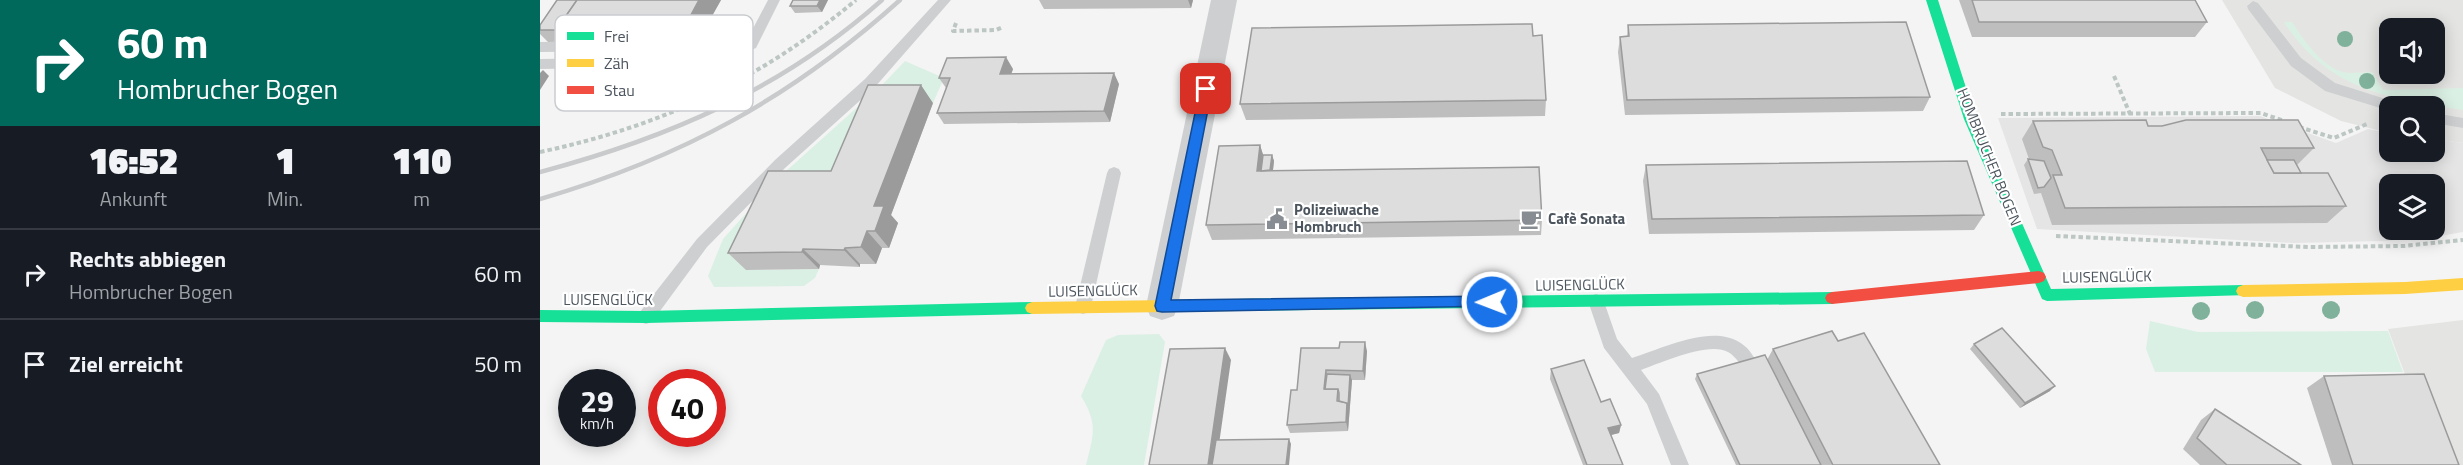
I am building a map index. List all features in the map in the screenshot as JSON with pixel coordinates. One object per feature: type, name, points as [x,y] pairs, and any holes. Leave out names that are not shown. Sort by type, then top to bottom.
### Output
[{"type":"street","points":[[1162,306],[1224,0]]},
{"type":"street","name":"HOMBRUCHER BOGEN","points":[[1932,0],[1970,119],[2039,277]]},
{"type":"street","name":"LUISENGLÜCK","points":[[540,316],[646,317],[1083,307],[1837,298],[2039,277],[2047,295],[2405,288],[2463,284]]},
{"type":"lane","points":[[753,41],[774,0]]},
{"type":"lane","points":[[646,317],[702,243],[780,164],[870,83],[945,0]]},
{"type":"lane","points":[[2253,6],[2296,62],[2330,87],[2379,103]]},
{"type":"lane","points":[[540,47],[555,47]]},
{"type":"lane","points":[[540,64],[555,64]]},
{"type":"lane","points":[[2445,120],[2463,123]]},
{"type":"lane","points":[[1083,307],[1114,173]]},
{"type":"lane","points":[[1596,301],[1610,343],[1653,399],[1680,465]]},
{"type":"lane","points":[[1628,367],[1703,344],[1719,342],[1732,345],[1744,353],[1749,363]]},
{"type":"path","points":[[753,72],[812,35],[855,0]]},
{"type":"path","points":[[957,21],[953,31],[996,30],[1004,27]]},
{"type":"path","points":[[2114,76],[2130,114]]},
{"type":"path","points":[[540,152],[585,143],[678,111]]},
{"type":"path","points":[[1993,114],[2260,113],[2334,138],[2367,124]]},
{"type":"path","points":[[2053,235],[2281,247],[2410,245],[2463,240]]},
{"type":"shaded area","points":[[2222,0],[2463,0],[2463,143],[2445,140],[2445,96],[2379,96],[2379,130],[2341,121],[2275,88]]},
{"type":"shaded area","points":[[2260,116],[2336,143],[2368,129],[2379,131],[2379,162],[2445,162],[2445,140],[2463,143],[2463,232],[2445,235],[2445,174],[2379,174],[2379,240],[2396,240],[2293,243],[2037,229],[1998,118]]},
{"type":"shaded area","points":[[2463,320],[2463,465],[2439,465],[2388,329]]},
{"type":"green space","points":[[2284,22],[2292,22],[2314,52],[2328,65],[2343,72],[2372,72],[2383,90],[2463,88],[2463,110],[2445,107],[2445,96],[2389,96],[2362,87],[2340,77],[2320,63],[2301,45]]},
{"type":"green space","points":[[905,61],[944,78],[933,103],[882,104],[846,189],[747,270],[819,269],[815,278],[804,286],[714,287],[708,276],[723,239],[775,181],[882,85]]},
{"type":"green space","points":[[2150,321],[2198,332],[2388,331],[2403,372],[2155,372],[2146,349]]},
{"type":"green space","points":[[1159,334],[1165,342],[1144,465],[1086,465],[1093,429],[1090,414],[1081,396],[1106,340],[1118,335]]},
{"type":"building","points":[[557,0],[577,0],[567,15],[555,15],[555,30],[540,30],[540,25]]},
{"type":"building","points":[[577,0],[699,0],[691,15],[567,15]]},
{"type":"building","points":[[793,0],[820,0],[817,6],[790,6]]},
{"type":"building","points":[[1972,0],[2195,0],[2207,22],[1979,22]]},
{"type":"building","points":[[1906,22],[1930,97],[1627,100],[1620,37],[1629,36],[1628,25]]},
{"type":"building","points":[[1532,24],[1533,36],[1542,35],[1546,100],[1240,104],[1252,28]]},
{"type":"building","points":[[1006,57],[1000,74],[1114,73],[1104,111],[937,113],[950,78],[939,78],[947,58]]},
{"type":"building","points":[[868,85],[921,85],[874,206],[884,206],[875,231],[867,231],[861,247],[844,250],[803,249],[802,252],[728,253],[768,171],[831,171]]},
{"type":"building","points":[[2146,120],[2148,126],[2162,126],[2186,120],[2298,120],[2314,148],[2261,148],[2274,173],[2328,173],[2346,206],[2065,208],[2053,175],[2062,175],[2052,150],[2043,147],[2033,121]]},
{"type":"building","points":[[1260,145],[1257,171],[1539,167],[1542,220],[1206,225],[1219,146]]},
{"type":"building","points":[[1263,155],[1272,155],[1270,170],[1261,171]]},
{"type":"building","points":[[2028,159],[2044,161],[2051,178],[2044,187],[2038,188]]},
{"type":"building","points":[[2267,160],[2294,160],[2301,173],[2274,173]]},
{"type":"building","points":[[1967,161],[1984,215],[1652,219],[1646,165]]},
{"type":"building","points":[[2002,328],[2055,386],[2025,403],[1974,344]]},
{"type":"building","points":[[1832,331],[1838,341],[1864,333],[1940,465],[1833,465],[1773,349]]},
{"type":"building","points":[[1340,342],[1365,342],[1363,371],[1326,370],[1324,389],[1338,389],[1337,401],[1347,403],[1346,422],[1287,425],[1291,390],[1297,390],[1301,348],[1339,348]]},
{"type":"building","points":[[1225,348],[1208,465],[1149,465],[1170,349]]},
{"type":"building","points":[[1765,355],[1821,465],[1740,465],[1697,374]]},
{"type":"building","points":[[1584,360],[1601,402],[1610,399],[1621,425],[1608,428],[1623,465],[1587,465],[1551,369]]},
{"type":"building","points":[[1327,374],[1350,375],[1348,407],[1347,403],[1339,401],[1338,389],[1325,389]]},
{"type":"building","points":[[2424,374],[2459,465],[2353,465],[2324,376]]},
{"type":"building","points":[[2215,409],[2301,465],[2227,465],[2197,438]]},
{"type":"building","points":[[1289,439],[1286,465],[1212,465],[1216,440]]},
{"type":"railway","points":[[753,91],[804,60],[844,32],[882,0]]},
{"type":"railway","points":[[753,108],[818,67],[900,0]]},
{"type":"railway","points":[[540,172],[633,143],[713,111]]},
{"type":"railway","points":[[540,199],[640,164],[687,144],[749,111]]},
{"type":"traffic: fast","points":[[1932,0],[1970,119],[2047,295],[2243,291]]},
{"type":"traffic: fast","points":[[1237,305],[1832,298]]},
{"type":"traffic: fast","points":[[540,316],[646,317],[1032,308]]},
{"type":"traffic: slow","points":[[2243,291],[2405,288],[2463,284]]},
{"type":"traffic: slow","points":[[1032,308],[1237,305]]},
{"type":"traffic: jam","points":[[1832,298],[2039,277]]},
{"type":"place","name":"Polizeiwache Hombruch","points":[[1277,219]]},
{"type":"place","name":"Cafè Sonata","points":[[1531,219]]},
{"type":"route","points":[[1206,89],[1162,306],[1492,302]]}]
